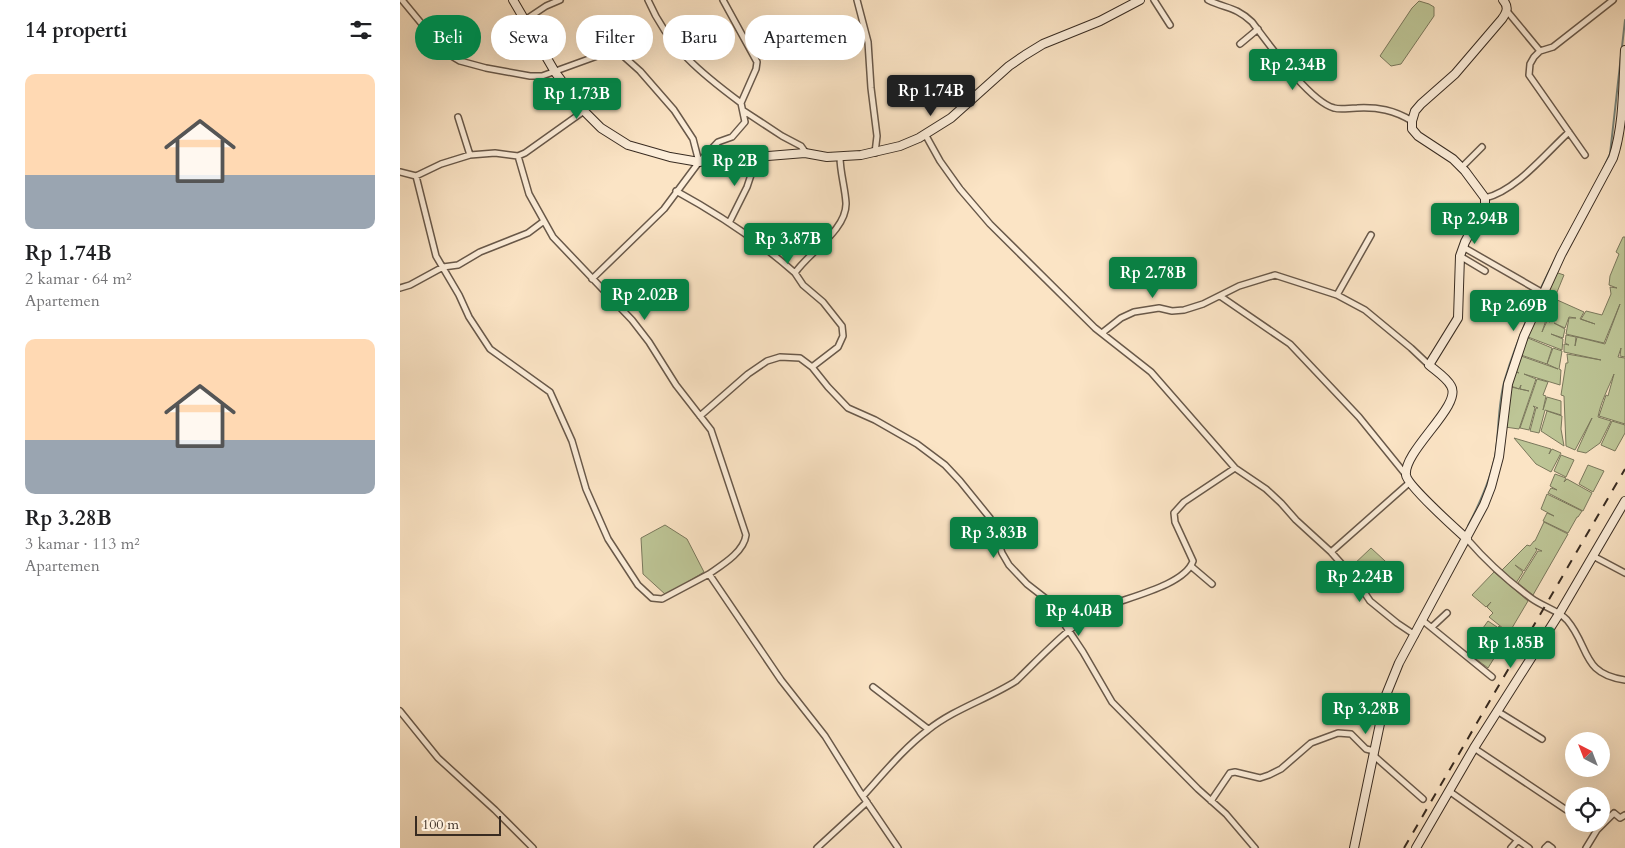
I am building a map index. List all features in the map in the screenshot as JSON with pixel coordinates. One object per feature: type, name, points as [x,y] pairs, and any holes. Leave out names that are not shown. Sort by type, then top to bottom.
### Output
[{"type":"street","points":[[402,0],[445,52],[460,61],[530,76],[542,76],[611,51],[622,54],[640,71],[674,110],[693,139],[699,162]]},
{"type":"street","points":[[513,0],[522,15]]},
{"type":"street","points":[[532,15],[560,0]]},
{"type":"street","points":[[592,278],[653,221],[699,162],[718,142],[732,137],[745,122],[741,103],[687,60],[666,31],[648,0]]},
{"type":"street","points":[[723,0],[757,62],[756,69],[741,103]]},
{"type":"street","points":[[857,0],[868,42],[877,136],[875,153]]},
{"type":"street","points":[[548,60],[584,111],[601,128],[628,145],[648,152],[699,162],[739,155],[757,157],[806,153],[827,157],[840,157],[875,153],[900,146],[925,134],[951,118],[1009,66],[1025,55],[1043,44],[1100,21],[1140,0]]},
{"type":"street","points":[[1154,0],[1170,25]]},
{"type":"street","points":[[1208,0],[1244,14],[1258,29],[1300,84],[1329,106],[1339,109],[1383,108],[1401,114],[1412,121]]},
{"type":"street","points":[[1503,0],[1507,6],[1507,11],[1540,51]]},
{"type":"street","points":[[1584,155],[1529,75],[1530,64],[1540,51],[1553,47],[1613,0]]},
{"type":"street","points":[[1429,365],[1458,318],[1460,256],[1464,242],[1486,205],[1485,198],[1462,168],[1453,159],[1418,136],[1412,129],[1412,121],[1415,111],[1421,104],[1455,74],[1507,11]]},
{"type":"street","points":[[1240,44],[1258,29]]},
{"type":"street","points":[[1354,848],[1372,752],[1386,695],[1412,633],[1422,620],[1484,505],[1499,457],[1508,384],[1524,336],[1541,292],[1613,158],[1616,149],[1621,108],[1625,50]]},
{"type":"street","points":[[400,172],[416,176],[441,164],[470,155],[495,152],[518,156],[584,111]]},
{"type":"street","points":[[744,112],[804,148],[806,153]]},
{"type":"street","points":[[458,118],[470,155]]},
{"type":"street","points":[[1485,198],[1492,196],[1516,181],[1569,132]]},
{"type":"street","points":[[925,134],[940,161],[960,189],[990,224],[1039,274],[1102,333],[1151,372],[1235,468],[1266,489],[1331,552],[1356,580],[1370,601],[1412,633]]},
{"type":"street","points":[[1462,168],[1482,148]]},
{"type":"street","points":[[416,176],[436,256],[444,267],[469,316],[490,349],[550,392],[572,441],[586,489],[608,539],[638,585],[652,598],[662,599],[709,574],[732,557],[743,545],[746,535],[711,430],[676,385],[649,342],[632,320],[553,237],[529,194],[518,156]]},
{"type":"street","points":[[729,223],[747,187],[757,157]]},
{"type":"street","points":[[795,273],[834,230],[845,212],[846,203],[840,157]]},
{"type":"street","points":[[676,191],[729,223],[776,257],[795,273],[803,285],[823,302],[842,326],[843,336],[838,347],[812,367]]},
{"type":"street","points":[[400,288],[410,285],[444,267],[458,265],[480,252],[528,233],[544,221]]},
{"type":"street","points":[[1337,295],[1371,235]]},
{"type":"street","points":[[1463,247],[1541,292]]},
{"type":"street","points":[[1460,256],[1485,271]]},
{"type":"street","points":[[1102,333],[1121,318],[1134,312],[1159,308],[1172,311],[1184,310],[1220,296],[1239,286],[1275,275],[1337,295],[1365,310],[1451,386],[1453,391],[1451,400],[1408,462],[1407,479],[1331,552]]},
{"type":"street","points":[[1220,296],[1290,344],[1358,417],[1407,479],[1458,532],[1515,586],[1533,600],[1566,619],[1573,628],[1584,651],[1598,670],[1611,678],[1625,680]]},
{"type":"street","points":[[700,416],[748,374],[767,361],[780,357],[800,358],[812,367],[848,408],[875,420],[917,444],[945,466],[960,481],[990,518],[1002,553],[1009,565],[1027,584],[1045,598],[1057,613],[1083,652],[1112,702],[1226,814],[1255,848]]},
{"type":"street","points":[[863,796],[928,729],[978,700],[1016,681],[1081,621],[1106,606],[1166,585],[1188,572],[1192,567],[1193,561],[1175,522],[1174,513],[1184,502],[1235,468]]},
{"type":"street","points":[[1416,848],[1474,748],[1559,614],[1625,501]]},
{"type":"street","points":[[1592,556],[1625,573]]},
{"type":"street","points":[[1192,567],[1212,584]]},
{"type":"street","points":[[709,574],[781,680],[825,736],[866,802],[898,848]]},
{"type":"street","points":[[1432,627],[1447,613]]},
{"type":"street","points":[[1422,620],[1492,677]]},
{"type":"street","points":[[873,687],[928,729]]},
{"type":"street","points":[[400,711],[438,758],[533,848]]},
{"type":"street","points":[[1497,711],[1542,739]]},
{"type":"street","points":[[1211,800],[1230,773],[1235,772],[1260,778],[1269,775],[1281,769],[1311,743],[1338,733],[1351,734],[1423,799]]},
{"type":"street","points":[[1474,748],[1565,809]]},
{"type":"street","points":[[1449,791],[1529,848]]},
{"type":"street","points":[[817,848],[866,802]]},
{"type":"street","points":[[1610,817],[1614,813],[1620,818],[1625,815]]},
{"type":"street","points":[[1586,848],[1596,832]]},
{"type":"street","points":[[1511,848],[1518,840]]},
{"type":"street","points":[[1545,848],[1548,846],[1552,848]]},
{"type":"green space","points":[[1419,1],[1434,7],[1434,16],[1401,64],[1391,66],[1380,56],[1412,8]]},
{"type":"green space","points":[[1623,237],[1625,237],[1625,357],[1620,356],[1621,348],[1618,357],[1625,358],[1625,424],[1599,416],[1606,395],[1608,396],[1614,374],[1603,400],[1598,417],[1611,421],[1600,443],[1586,453],[1577,451],[1592,418],[1575,450],[1566,446],[1564,396],[1561,395],[1566,363],[1568,363],[1567,354],[1601,360],[1564,352],[1564,344],[1569,345],[1565,343],[1566,335],[1576,337],[1575,346],[1577,337],[1605,344],[1620,304],[1604,343],[1566,334],[1569,318],[1576,318],[1569,317],[1565,328],[1554,323],[1565,329],[1563,338],[1551,334],[1563,339],[1562,350],[1528,337],[1535,317],[1546,320],[1542,332],[1547,321],[1550,322],[1547,320],[1555,299],[1584,312],[1580,319],[1595,324],[1581,319],[1586,311],[1602,315],[1611,294],[1610,287],[1617,288],[1609,285],[1610,276],[1619,254],[1616,252]]},
{"type":"green space","points":[[1555,272],[1564,275],[1546,319],[1536,316],[1541,306],[1545,307],[1541,305],[1546,296],[1549,296],[1545,294]]},
{"type":"green space","points":[[1528,338],[1552,348],[1547,364],[1521,355]]},
{"type":"green space","points":[[1553,348],[1562,351],[1559,369],[1561,370],[1560,385],[1524,374],[1536,379],[1519,429],[1505,427],[1511,387],[1518,388],[1511,386],[1516,372],[1519,373],[1516,371],[1521,356],[1558,369],[1547,364]]},
{"type":"green space","points":[[1537,379],[1548,382],[1543,395],[1546,396],[1543,410],[1547,397],[1561,401],[1561,415],[1545,410],[1539,433],[1530,431],[1536,408],[1538,408],[1533,406],[1535,408],[1529,430],[1520,428]]},
{"type":"green space","points":[[1547,411],[1562,416],[1561,429],[1564,446],[1541,431]]},
{"type":"green space","points":[[1612,421],[1625,425],[1625,433],[1615,451],[1601,445]]},
{"type":"green space","points":[[1514,438],[1551,449],[1549,454],[1552,449],[1561,453],[1551,472],[1536,464]]},
{"type":"green space","points":[[1561,455],[1574,460],[1566,477],[1554,471]]},
{"type":"green space","points":[[1588,465],[1604,471],[1593,492],[1579,484]]},
{"type":"green space","points":[[1555,474],[1566,478],[1564,482],[1567,479],[1592,493],[1583,511],[1548,493],[1551,488],[1557,490],[1550,486]]},
{"type":"green space","points":[[1547,494],[1582,511],[1568,533],[1543,521],[1547,513],[1554,516],[1541,509]]},
{"type":"green space","points":[[1544,522],[1568,534],[1533,595],[1518,583],[1538,551],[1542,551],[1535,548],[1537,550],[1524,571],[1515,565],[1523,572],[1516,583],[1502,570],[1527,545],[1530,546],[1535,541]]},
{"type":"green space","points":[[665,525],[687,539],[704,572],[666,595],[643,574],[641,538]]},
{"type":"green space","points":[[1371,548],[1398,573],[1387,584],[1372,568],[1364,577],[1351,567]]},
{"type":"green space","points":[[1494,572],[1528,601],[1509,633],[1489,617],[1493,613],[1487,607],[1491,602],[1486,607],[1472,595]]},
{"type":"green space","points":[[1488,621],[1497,627],[1480,652],[1470,646]]},
{"type":"green space","points":[[1499,626],[1509,634],[1488,668],[1476,659]]},
{"type":"waterway","points":[[1603,169],[1610,154],[1625,20]]},
{"type":"waterway","points":[[1468,526],[1492,470],[1496,451],[1501,397],[1512,357],[1539,292],[1582,209]]},
{"type":"railway","points":[[1404,848],[1625,469]]}]
